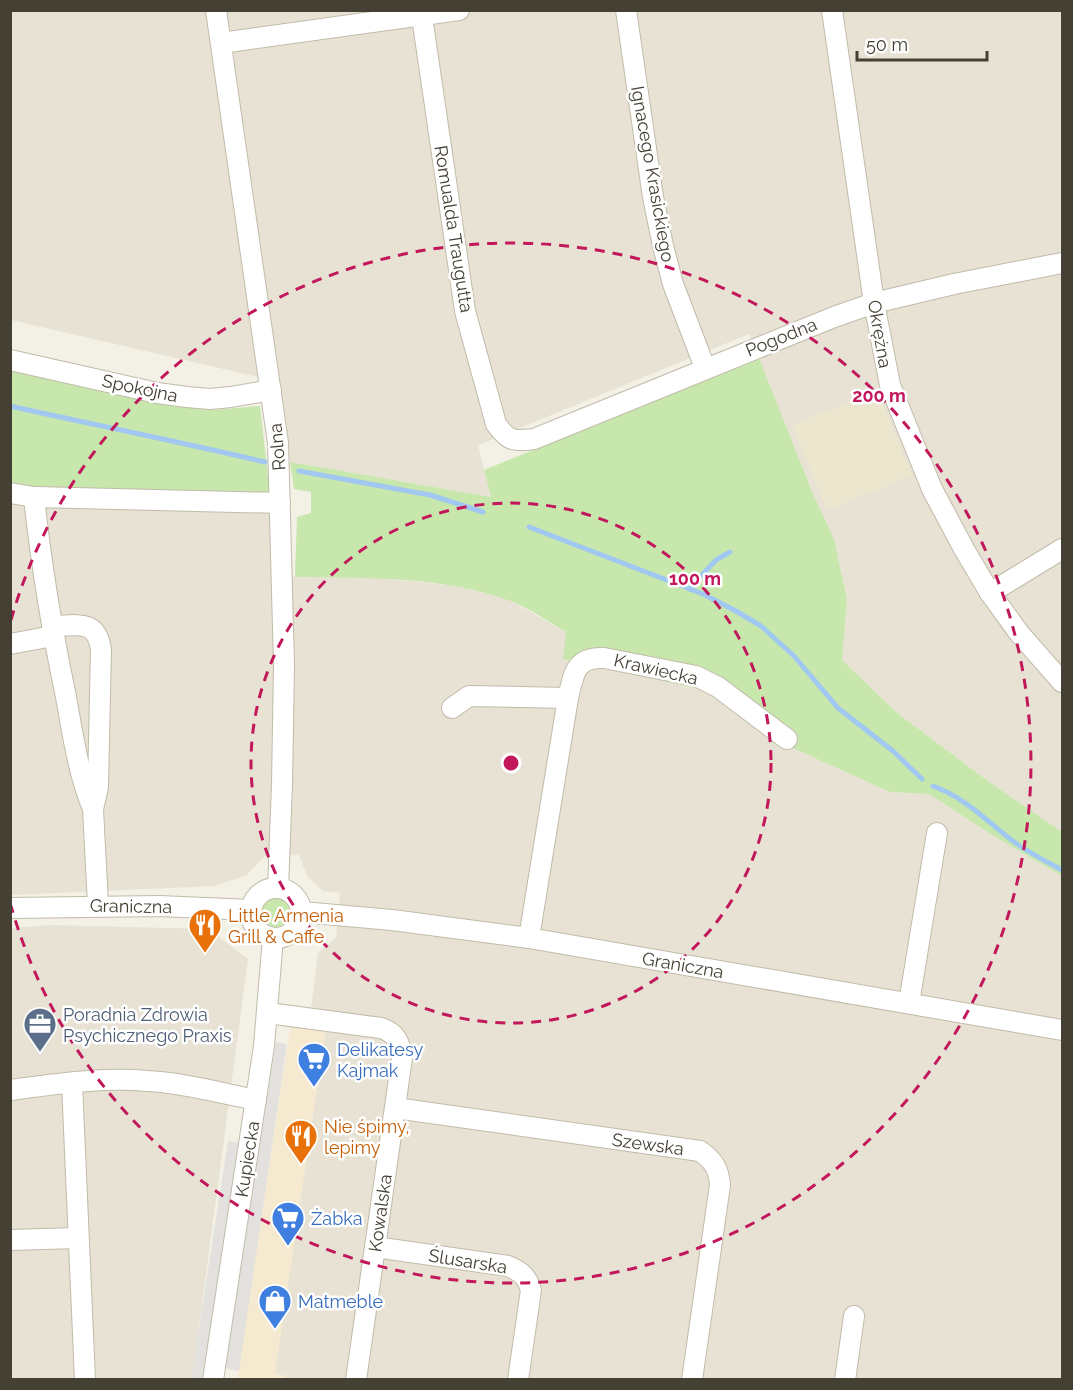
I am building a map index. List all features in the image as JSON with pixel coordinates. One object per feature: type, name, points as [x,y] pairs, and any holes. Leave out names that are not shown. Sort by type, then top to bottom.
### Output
[{"type":"street","name":"Rolna","points":[[216,10],[278,443],[284,664],[278,888]]},
{"type":"street","points":[[221,44],[422,13],[459,10]]},
{"type":"street","name":"Ignacego Krasickiego","points":[[626,10],[653,197],[663,246],[674,284],[705,368]]},
{"type":"street","name":"Okrężna","points":[[832,10],[874,303],[890,385],[932,489],[948,521],[990,593],[1018,633],[1062,682]]},
{"type":"street","name":"Romualda Traugutta","points":[[422,13],[465,311],[496,424],[510,439]]},
{"type":"street","name":"Pogodna","points":[[510,439],[534,439],[824,320],[874,303],[995,275],[1062,263]]},
{"type":"street","name":"Spokojna","points":[[10,360],[157,393],[187,397],[210,399],[271,390]]},
{"type":"street","points":[[10,493],[34,497],[280,503]]},
{"type":"street","points":[[34,497],[40,554],[53,631],[83,784],[93,809]]},
{"type":"street","points":[[990,593],[1062,549]]},
{"type":"street","points":[[10,645],[53,631],[85,626],[93,628],[100,640],[98,787],[93,809],[98,906]]},
{"type":"street","name":"Krawiecka","points":[[529,938],[568,698],[574,671],[585,661],[594,657],[604,658],[696,676],[718,687],[787,739]]},
{"type":"street","points":[[452,708],[469,696],[568,698]]},
{"type":"street","points":[[909,1003],[937,833]]},
{"type":"street","points":[[278,888],[286,889],[296,896],[302,912],[299,924],[292,933],[281,938],[273,938],[264,935],[255,927],[251,910],[252,904],[259,895],[269,889],[278,888]]},
{"type":"street","name":"Graniczna","points":[[10,908],[159,906],[251,910]]},
{"type":"street","name":"Graniczna","points":[[302,912],[452,927],[529,938],[1062,1030]]},
{"type":"street","name":"Kupiecka","points":[[213,1380],[268,1012],[273,938]]},
{"type":"street","name":"Kowalska","points":[[268,1012],[381,1028],[392,1033],[399,1041],[402,1058],[356,1380]]},
{"type":"street","points":[[10,1090],[72,1083],[150,1081],[256,1100]]},
{"type":"street","points":[[72,1083],[85,1380]]},
{"type":"street","name":"Szewska","points":[[395,1108],[700,1151],[709,1157],[718,1170],[720,1185],[692,1380]]},
{"type":"street","points":[[10,1240],[78,1238]]},
{"type":"street","name":"Ślusarska","points":[[375,1247],[508,1266],[520,1271],[525,1276],[531,1290],[518,1380]]},
{"type":"street","points":[[845,1380],[854,1316]]},
{"type":"shaded area","points":[[11,11],[1062,11],[1062,832],[988,781],[896,712],[842,660],[847,599],[834,539],[813,494],[749,334],[478,445],[491,497],[290,462],[280,382],[11,320]]},
{"type":"shaded area","points":[[877,389],[912,476],[827,510],[792,426]]},
{"type":"shaded area","points":[[10,484],[270,494],[271,576],[381,578],[457,586],[507,599],[566,632],[606,668],[704,690],[775,740],[890,792],[929,794],[1005,843],[1062,876],[1062,1379],[286,1380],[286,1376],[274,1374],[326,1028],[309,1025],[318,953],[336,938],[340,893],[323,891],[307,876],[299,855],[265,856],[247,875],[214,886],[11,895]]},
{"type":"shaded area","points":[[50,925],[208,929],[248,959],[192,1379],[11,1380],[11,928]]},
{"type":"shaded area","points":[[291,1022],[326,1027],[275,1374],[286,1376],[286,1379],[237,1380]]},
{"type":"shaded area","points":[[276,1042],[287,1044],[239,1371],[225,1368]]},
{"type":"shaded area","points":[[228,1141],[242,1143],[205,1379],[191,1380]]},
{"type":"green space","points":[[759,358],[813,494],[834,539],[847,599],[842,660],[896,712],[988,781],[1062,832],[1062,876],[1005,843],[929,794],[890,792],[775,740],[704,690],[563,659],[566,632],[513,602],[480,591],[428,582],[375,578],[295,577],[297,517],[311,513],[311,492],[294,489],[290,462],[491,497],[484,470]]},
{"type":"green space","points":[[10,369],[152,402],[212,410],[260,406],[270,494],[31,487],[11,484]]},
{"type":"green space","points":[[276,897],[287,902],[292,913],[287,924],[276,929],[265,924],[260,913],[265,902]]},
{"type":"waterway","points":[[10,406],[265,462]]},
{"type":"waterway","points":[[299,471],[430,495],[483,512]]},
{"type":"waterway","points":[[529,527],[703,594],[761,626],[794,656],[838,708],[893,751],[922,779]]},
{"type":"waterway","points":[[689,589],[716,560],[730,552]]},
{"type":"waterway","points":[[933,786],[957,798],[1033,855],[1062,870]]},
{"type":"place","name":"Little Armenia Grill & Caffe","points":[[205,954]]},
{"type":"place","name":"Poradnia Zdrowia Psychicznego Praxis","points":[[40,1053]]},
{"type":"place","name":"Delikatesy Kajmak","points":[[314,1088]]},
{"type":"place","name":"Nie śpimy, lepimy","points":[[301,1165]]},
{"type":"place","name":"Żabka","points":[[288,1247]]},
{"type":"place","name":"Matmeble","points":[[275,1330]]}]
